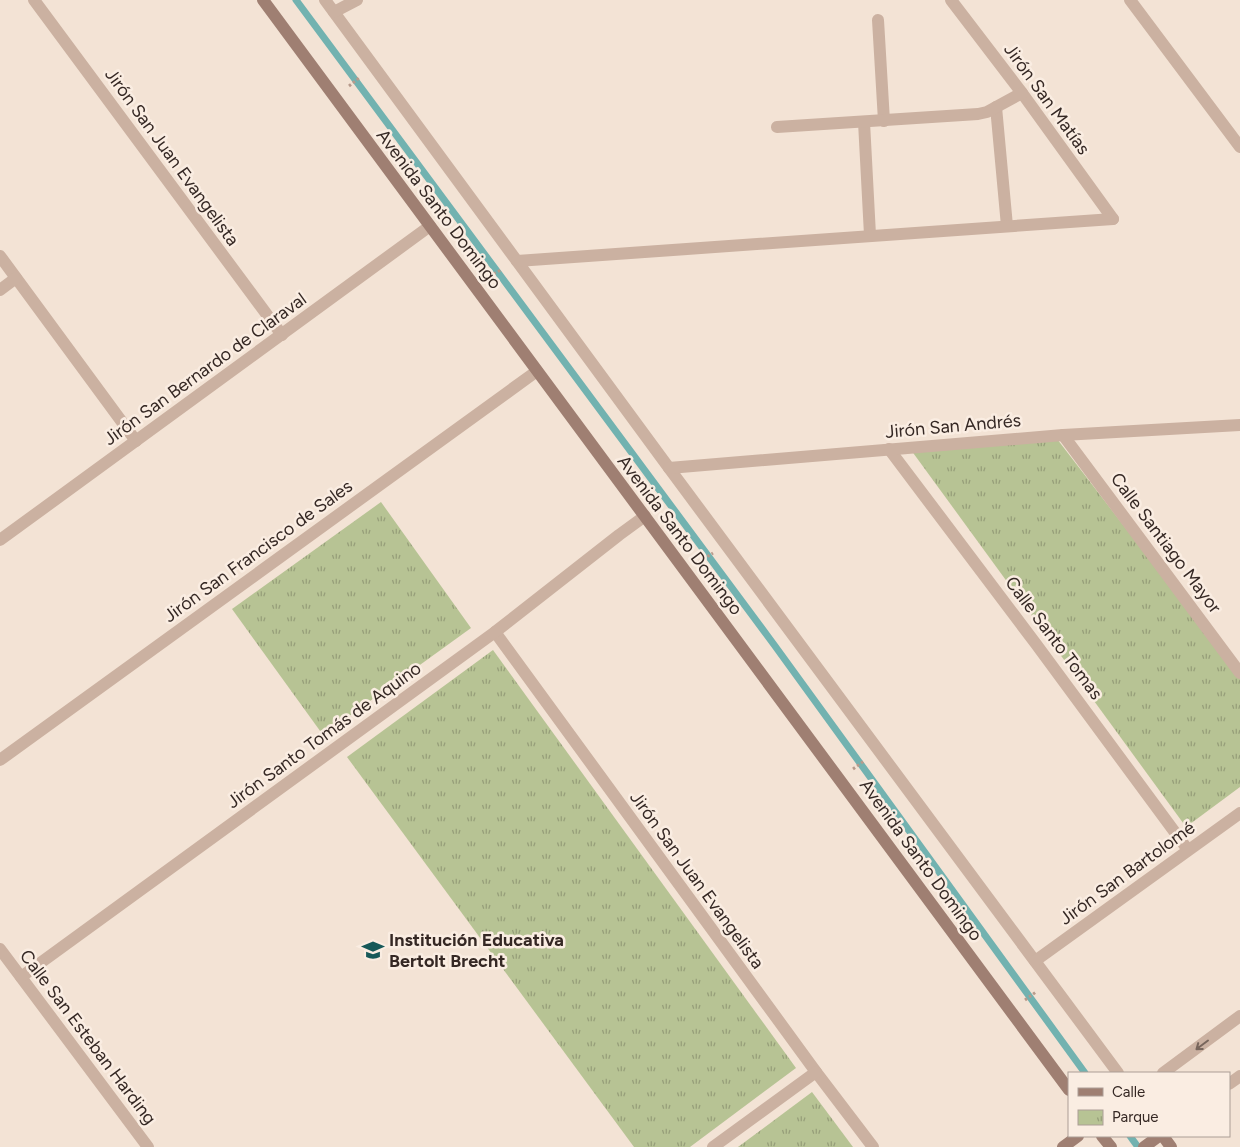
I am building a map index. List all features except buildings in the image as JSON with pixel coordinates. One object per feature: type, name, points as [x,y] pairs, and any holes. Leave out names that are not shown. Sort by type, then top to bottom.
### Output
[{"type":"main road","name":"Avenida Santo Domingo","points":[[262,0],[1068,1089]]},
{"type":"main road","points":[[1063,1147],[1077,1137]]},
{"type":"main road","points":[[1103,1137],[1111,1147]]},
{"type":"main road","points":[[1144,1147],[1158,1137]]},
{"type":"street","name":"Jirón San Juan Evangelista","points":[[34,0],[282,335]]},
{"type":"street","name":"Avenida Santo Domingo","points":[[325,0],[725,544],[1117,1072]]},
{"type":"street","points":[[334,12],[357,0]]},
{"type":"street","name":"Jirón San Matías","points":[[951,0],[1022,93],[1113,219],[1007,226]]},
{"type":"street","points":[[1130,0],[1240,147]]},
{"type":"street","points":[[878,20],[884,121]]},
{"type":"street","points":[[777,127],[978,114],[987,112],[1022,93]]},
{"type":"street","points":[[517,261],[1007,226],[996,107]]},
{"type":"street","points":[[864,122],[870,235]]},
{"type":"street","name":"Jirón San Bernardo de Claraval","points":[[0,540],[430,226]]},
{"type":"street","points":[[0,256],[136,441]]},
{"type":"street","points":[[0,290],[16,278]]},
{"type":"street","name":"Jirón San Francisco de Sales","points":[[0,760],[537,371]]},
{"type":"street","name":"Jirón San Andrés","points":[[669,468],[1063,435],[1240,426]]},
{"type":"street","name":"Calle Santiago Mayor","points":[[1063,435],[1240,673]]},
{"type":"street","name":"Calle Santo Tomas","points":[[889,449],[1188,850]]},
{"type":"street","name":"Jirón Santo Tomás de Aquino","points":[[21,978],[495,632],[644,516]]},
{"type":"street","name":"Jirón San Juan Evangelista","points":[[495,632],[816,1072],[873,1147]]},
{"type":"street","name":"Jirón San Bartolomé","points":[[1035,961],[1240,813]]},
{"type":"street","name":"Calle San Esteban Harding","points":[[0,949],[148,1147]]},
{"type":"street","points":[[1164,1072],[1240,1016]]},
{"type":"street","points":[[713,1147],[816,1072]]},
{"type":"path","points":[[334,97],[374,66]]},
{"type":"path","points":[[473,284],[517,261]]},
{"type":"path","points":[[686,572],[725,544]]},
{"type":"path","points":[[838,778],[879,751]]},
{"type":"path","points":[[1010,1010],[1051,982]]},
{"type":"green space","points":[[1054,435],[1240,677],[1240,787],[1186,827],[911,450]]},
{"type":"green space","points":[[381,502],[471,628],[323,735],[232,609]]},
{"type":"green space","points":[[493,650],[796,1068],[690,1147],[634,1147],[347,757]]},
{"type":"green space","points":[[812,1092],[853,1147],[738,1147]]},
{"type":"waterway","points":[[296,0],[775,646],[1084,1072]]},
{"type":"waterway","points":[[1131,1137],[1138,1147]]},
{"type":"place","name":"Institución Educativa Bertolt Brecht","points":[[373,950]]}]
